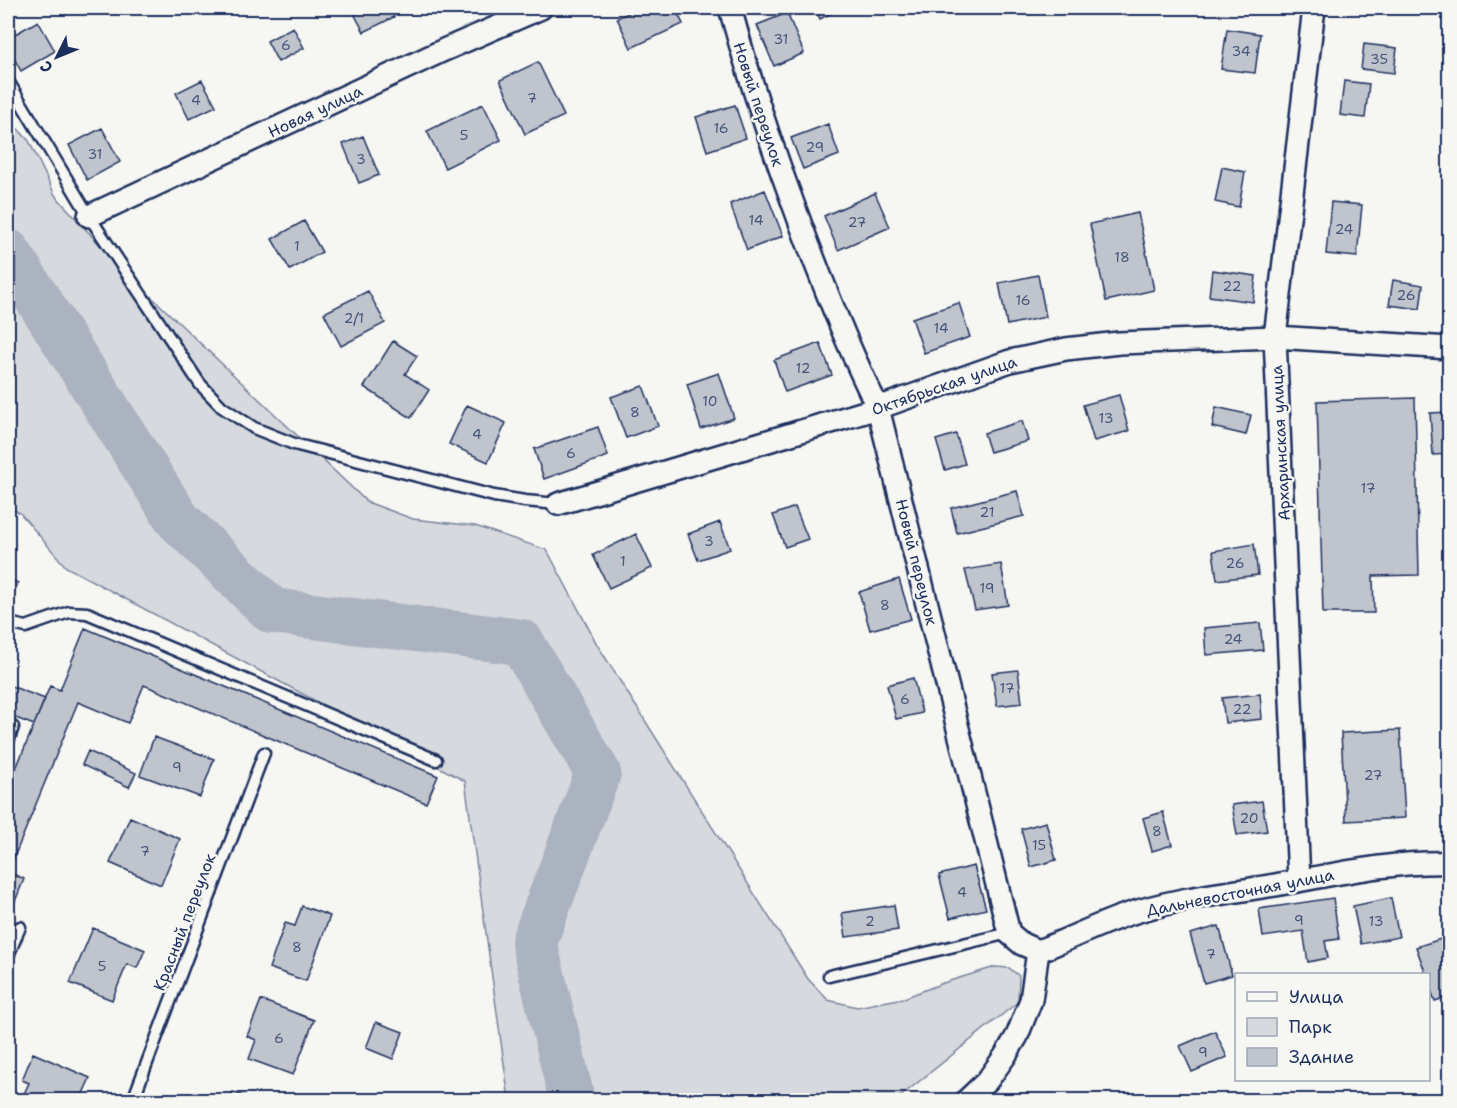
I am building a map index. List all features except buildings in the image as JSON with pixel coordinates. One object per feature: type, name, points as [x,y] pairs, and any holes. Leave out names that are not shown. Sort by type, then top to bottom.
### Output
[{"type":"street","name":"Новая улица","points":[[89,216],[433,55],[541,8]]},
{"type":"street","name":"Новый переулок","points":[[730,8],[774,153],[807,243],[844,336],[878,408],[1009,933]]},
{"type":"street","name":"Архаринская улица","points":[[1299,880],[1275,337],[1314,8]]},
{"type":"street","name":"Октябрьская улица","points":[[558,504],[878,408],[1010,361],[1065,349],[1119,343],[1275,337],[1449,348]]},
{"type":"street","name":"Дальневосточная улица","points":[[1038,951],[1127,914],[1164,904],[1367,869],[1430,862],[1449,863]]},
{"type":"street","points":[[967,1101],[987,1082],[1005,1056],[1017,1036],[1031,1000],[1038,951],[1022,944],[1009,933]]},
{"type":"lane","points":[[8,81],[89,216],[200,384],[222,406],[254,428],[294,444],[484,493],[525,501],[558,504]]},
{"type":"lane","points":[[8,623],[26,627],[69,612],[87,613],[436,760]]},
{"type":"lane","points":[[8,742],[13,727]]},
{"type":"lane","name":"Красный переулок","points":[[133,1101],[264,753]]},
{"type":"lane","points":[[8,956],[20,927]]},
{"type":"lane","points":[[829,976],[1009,933]]},
{"type":"green space","points":[[8,118],[29,141],[55,195],[116,263],[367,502],[413,519],[475,526],[547,550],[598,646],[808,979],[828,1000],[857,1007],[904,998],[995,967],[1009,968],[1019,976],[1018,1002],[896,1100],[509,1100],[465,781],[66,567],[20,513],[8,506]]},
{"type":"waterway","points":[[8,252],[178,520],[272,611],[521,642],[598,773],[534,942],[572,1100]]}]
